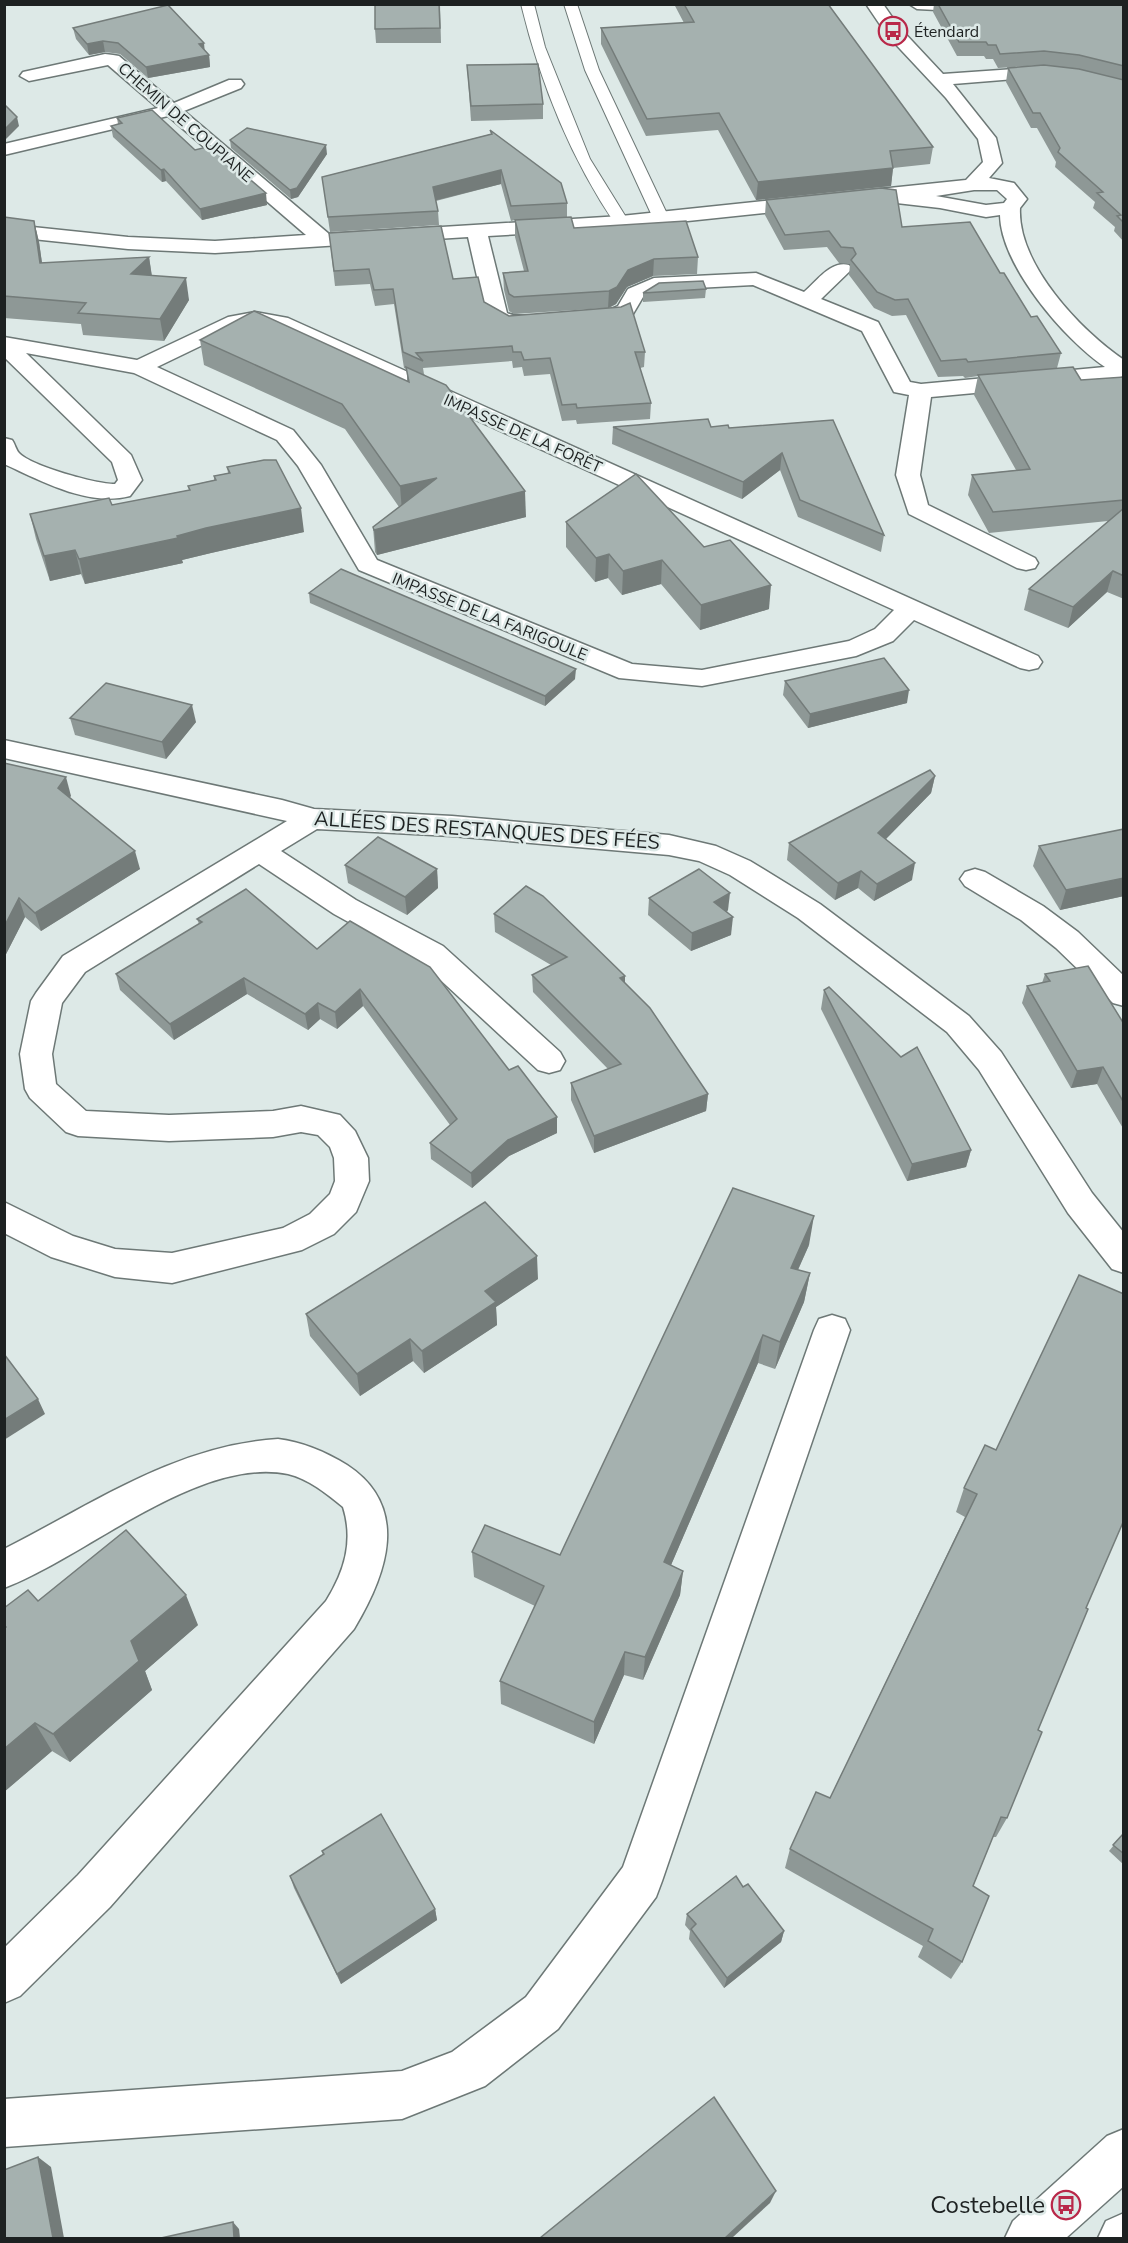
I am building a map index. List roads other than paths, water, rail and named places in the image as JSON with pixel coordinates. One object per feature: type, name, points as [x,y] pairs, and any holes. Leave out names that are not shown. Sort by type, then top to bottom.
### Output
[{"type":"street","points":[[874,4],[893,31],[938,80],[992,126],[1010,151]]},
{"type":"street","points":[[917,4],[1016,9],[1044,4]]},
{"type":"street","name":"CHEMIN DE COUPIANE","points":[[29,76],[105,59],[113,60],[325,241]]},
{"type":"street","points":[[938,80],[1041,72],[1076,76],[1124,88]]},
{"type":"street","points":[[4,150],[172,110],[235,84]]},
{"type":"street","points":[[952,94],[991,147],[993,163],[953,194],[991,226],[1011,236]]},
{"type":"street","points":[[1015,169],[1011,236],[1052,307],[1074,332],[1123,369]]},
{"type":"street","points":[[4,230],[128,243],[215,247],[477,233],[621,222],[966,185],[997,184],[1012,200]]},
{"type":"street","points":[[879,195],[995,211],[1012,200]]},
{"type":"street","points":[[477,233],[497,316],[510,322],[613,316],[626,310],[635,293],[654,284],[756,279],[870,327],[902,387],[921,391],[1106,374],[1123,369]]},
{"type":"street","points":[[807,300],[842,269]]},
{"type":"street","name":"IMPASSE DE LA FORÊT","points":[[140,368],[235,321],[255,318],[280,323],[1029,662]]},
{"type":"street","points":[[4,344],[140,368]]},
{"type":"street","points":[[4,344],[123,460],[130,480],[122,491],[104,492],[73,485],[10,458],[4,445]]},
{"type":"street","name":"IMPASSE DE LA FARIGOULE","points":[[140,368],[285,435],[301,450],[352,545],[368,565],[628,672],[702,678],[856,648],[884,635],[910,609]]},
{"type":"street","points":[[921,391],[908,475],[918,510],[1026,563]]},
{"type":"street","name":"ALLÉES DES RESTANQUES DES FÉES","points":[[4,749],[282,809],[312,819],[452,826],[669,844],[706,853],[740,868],[809,910],[958,1024],[990,1061],[1080,1203],[1124,1258]]},
{"type":"street","points":[[4,1216],[63,1247],[115,1263],[171,1268],[290,1240],[322,1224],[344,1202],[352,1181],[351,1158],[343,1140],[328,1124],[302,1119],[273,1124],[169,1128],[78,1124],[41,1089],[36,1054],[47,1001],[74,964],[312,819]]},
{"type":"street","points":[[260,851],[345,907],[432,954],[549,1061]]},
{"type":"street","points":[[975,879],[1041,920],[1067,940],[1124,995]]},
{"type":"street","points":[[4,2123],[402,2095],[468,2069],[542,2013],[640,1881],[832,1330]]},
{"type":"street","points":[[4,1570],[180,1477],[216,1463],[253,1457],[279,1456],[303,1462],[332,1475],[359,1497],[367,1523],[368,1548],[360,1582],[340,1615],[94,1891],[4,1980]]},
{"type":"street","points":[[1030,2238],[1124,2153]]},
{"type":"lane","points":[[527,4],[538,47],[583,159],[621,222]]},
{"type":"lane","points":[[570,4],[592,70],[661,218]]},
{"type":"place","name":"Étendard","points":[[893,31]]},
{"type":"place","name":"Costebelle","points":[[1066,2205]]}]
